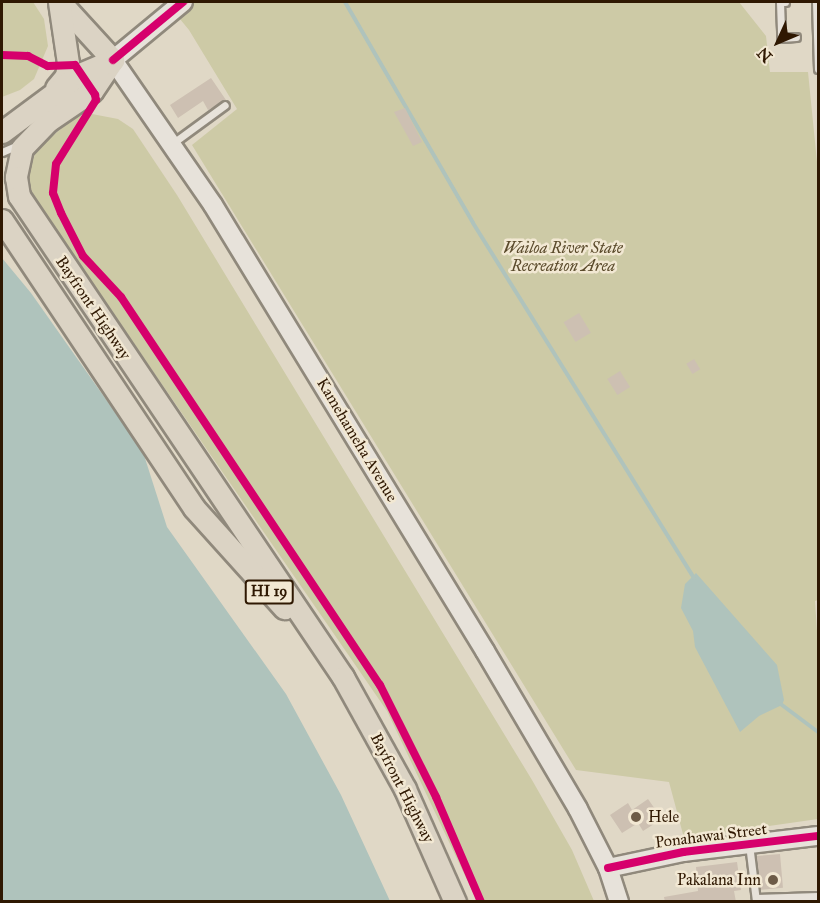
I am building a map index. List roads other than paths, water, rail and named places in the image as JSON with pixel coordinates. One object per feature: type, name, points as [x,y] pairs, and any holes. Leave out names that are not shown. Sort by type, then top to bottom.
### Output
[{"type":"main road","name":"Kamehameha Avenue","points":[[59,2],[113,60],[270,297],[578,809],[608,868],[619,902]]},
{"type":"main road","points":[[46,100],[66,76],[68,63],[59,2]]},
{"type":"main road","points":[[27,140],[92,90],[113,60],[183,2]]},
{"type":"main road","points":[[6,125],[46,100],[80,74],[113,60]]},
{"type":"main road","name":"Bayfront Highway","points":[[27,140],[16,167],[17,186],[23,205],[342,677],[405,789],[455,902]]},
{"type":"main road","name":"Bayfront Highway","points":[[2,220],[202,519],[342,677]]},
{"type":"main road","name":"Ponahawai Street","points":[[608,868],[672,854],[819,836]]},
{"type":"lane","points":[[784,2],[780,2],[781,38],[796,37]]},
{"type":"lane","points":[[816,2],[819,69]]},
{"type":"lane","points":[[171,145],[225,105]]},
{"type":"lane","points":[[2,152],[27,140]]},
{"type":"lane","points":[[749,844],[756,900],[819,896]]},
{"type":"water","points":[[2,258],[31,293],[143,452],[167,527],[286,694],[341,795],[390,901],[2,901]]},
{"type":"water","points":[[696,573],[777,665],[784,700],[782,705],[759,716],[740,732],[695,647],[693,631],[681,608],[685,584]]},
{"type":"waterway","points":[[345,2],[473,223],[694,578]]},
{"type":"waterway","points":[[778,702],[818,732]]},
{"type":"place","name":"Hele","points":[[636,817]]},
{"type":"place","name":"Pakalana Inn","points":[[773,880]]},
{"type":"park label","name":"Wailoa River State Recreation Area","points":[[563,257]]}]
